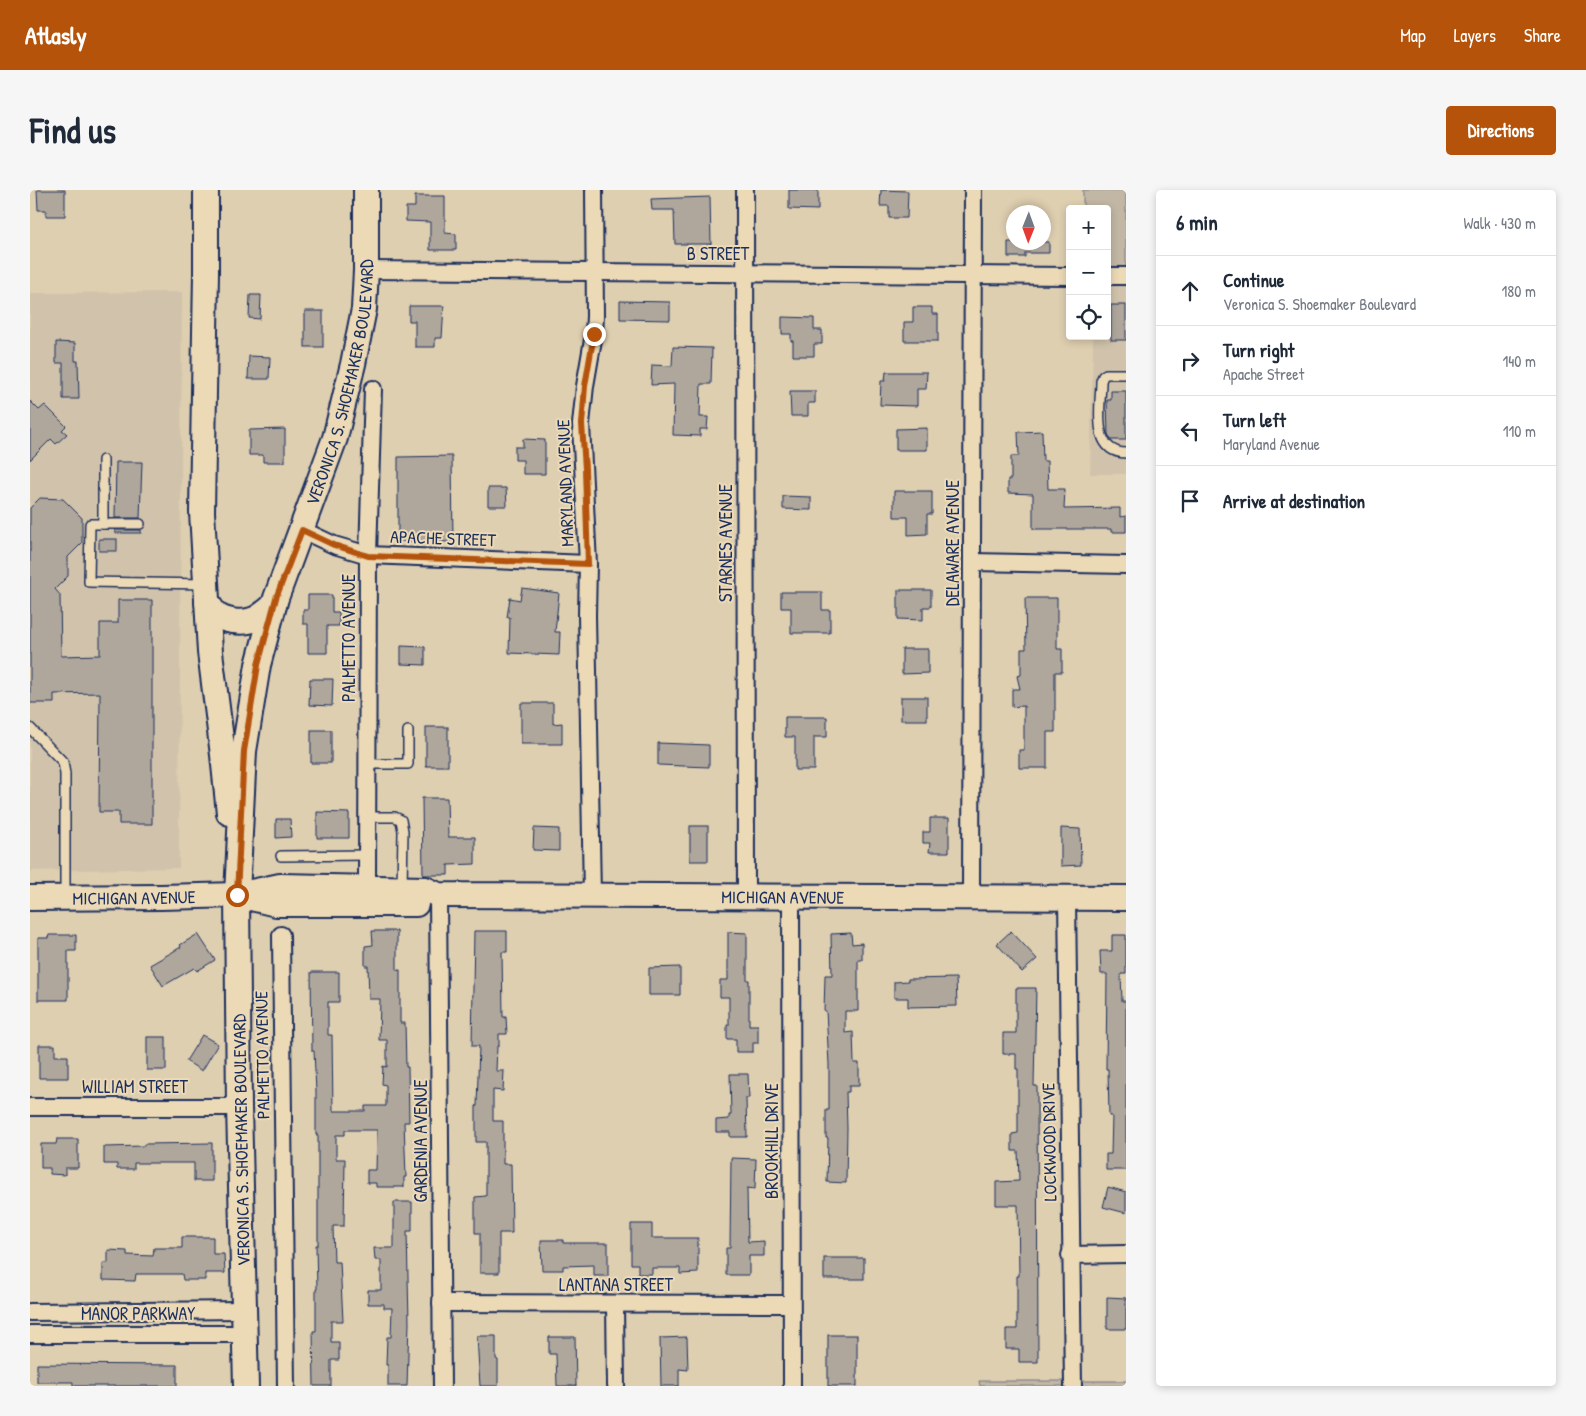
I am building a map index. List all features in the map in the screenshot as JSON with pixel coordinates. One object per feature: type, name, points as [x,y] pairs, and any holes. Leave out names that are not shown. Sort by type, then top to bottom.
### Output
[{"type":"street","name":"VERONICA S. SHOEMAKER BOULEVARD","points":[[206,190],[202,512],[210,652],[224,755],[237,895]]},
{"type":"street","name":"VERONICA S. SHOEMAKER BOULEVARD","points":[[246,1386],[239,1106],[237,895],[244,751],[258,665],[274,605],[340,420],[364,309],[366,190]]},
{"type":"street","name":"MARYLAND AVENUE","points":[[592,895],[587,615],[588,564],[582,424],[585,386],[594,334],[594,190]]},
{"type":"street","name":"STARNES AVENUE","points":[[745,190],[746,896]]},
{"type":"street","name":"DELAWARE AVENUE","points":[[972,190],[972,897]]},
{"type":"street","name":"B STREET","points":[[366,270],[1066,276]]},
{"type":"street","points":[[1111,276],[1126,276]]},
{"type":"street","name":"PALMETTO AVENUE","points":[[367,887],[368,556],[373,389]]},
{"type":"street","name":"APACHE STREET","points":[[302,530],[334,545],[368,556],[588,564]]},
{"type":"street","points":[[972,562],[1126,565]]},
{"type":"street","points":[[207,594],[217,616],[229,620],[252,621],[261,617],[274,605]]},
{"type":"street","name":"MICHIGAN AVENUE","points":[[30,898],[237,895],[280,886],[425,889],[438,895],[1126,898]]},
{"type":"street","name":"MICHIGAN AVENUE","points":[[237,895],[276,904],[423,904],[438,895]]},
{"type":"street","name":"GARDENIA AVENUE","points":[[438,895],[442,1386]]},
{"type":"street","name":"BROOKHILL DRIVE","points":[[791,896],[792,1386]]},
{"type":"street","name":"LOCKWOOD DRIVE","points":[[1067,898],[1073,1386]]},
{"type":"street","name":"PALMETTO AVENUE","points":[[281,934],[286,1386]]},
{"type":"street","name":"WILLIAM STREET","points":[[30,1107],[239,1106]]},
{"type":"street","points":[[1070,1255],[1126,1254]]},
{"type":"street","name":"LANTANA STREET","points":[[441,1303],[791,1304]]},
{"type":"street","points":[[616,1304],[616,1386]]},
{"type":"street","name":"MANOR PARKWAY","points":[[30,1312],[245,1310]]},
{"type":"street","name":"MANOR PARKWAY","points":[[30,1334],[245,1334]]},
{"type":"lane","points":[[1126,374],[1106,374],[1103,376],[1101,381],[1100,429],[1102,440],[1109,448],[1117,453],[1126,453]]},
{"type":"lane","points":[[102,524],[104,460]]},
{"type":"lane","points":[[140,524],[90,524],[89,582],[207,594]]},
{"type":"lane","points":[[30,728],[63,762],[65,774],[65,897]]},
{"type":"lane","points":[[368,764],[408,764],[408,732]]},
{"type":"lane","points":[[368,817],[395,817],[401,820],[403,830],[402,888]]},
{"type":"lane","points":[[280,856],[368,855]]},
{"type":"shaded area","points":[[1083,190],[1126,190],[1126,270],[1111,270],[1111,205],[1083,205]]},
{"type":"shaded area","points":[[1111,276],[1126,276],[1126,474],[1090,474],[1093,340],[1111,340]]},
{"type":"shaded area","points":[[182,292],[179,868],[30,871],[30,293]]},
{"type":"shaded area","points":[[979,1381],[1126,1381],[1126,1386],[980,1386]]},
{"type":"building","points":[[37,190],[65,190],[65,216],[46,216],[46,210],[38,210]]},
{"type":"building","points":[[789,190],[818,190],[818,210],[789,209]]},
{"type":"building","points":[[881,190],[908,191],[907,218],[889,218],[889,206],[880,206]]},
{"type":"building","points":[[415,196],[445,196],[445,233],[456,234],[456,250],[430,250],[430,222],[406,221],[406,207],[415,207]]},
{"type":"building","points":[[710,197],[711,244],[675,244],[674,210],[652,210],[651,199]]},
{"type":"building","points":[[1008,250],[1049,250],[1049,253],[1025,253],[1025,257],[1008,257]]},
{"type":"building","points":[[250,295],[261,295],[260,319],[249,318]]},
{"type":"building","points":[[620,301],[670,302],[670,320],[620,319]]},
{"type":"building","points":[[1111,305],[1126,305],[1126,340],[1111,340]]},
{"type":"building","points":[[409,306],[444,306],[442,338],[435,338],[435,347],[415,347],[415,321],[409,321]]},
{"type":"building","points":[[913,307],[932,307],[932,314],[938,314],[938,341],[904,341],[904,322],[913,322]]},
{"type":"building","points":[[305,311],[323,311],[323,347],[305,347]]},
{"type":"building","points":[[782,317],[814,318],[814,330],[822,330],[822,344],[814,344],[814,356],[793,356],[791,334],[782,334]]},
{"type":"building","points":[[56,342],[75,343],[75,361],[78,361],[79,399],[63,399],[63,363],[56,363]]},
{"type":"building","points":[[673,347],[712,348],[711,384],[701,384],[700,417],[708,417],[707,429],[700,429],[700,436],[673,435],[674,384],[651,385],[652,365],[672,366]]},
{"type":"building","points":[[249,356],[270,357],[269,379],[248,379]]},
{"type":"building","points":[[886,372],[927,372],[926,389],[917,389],[917,406],[880,405],[881,381],[885,381]]},
{"type":"building","points":[[790,391],[815,391],[815,403],[808,403],[808,416],[791,416]]},
{"type":"building","points":[[1111,391],[1126,391],[1126,440],[1111,440],[1108,434],[1107,400],[1111,400]]},
{"type":"building","points":[[30,401],[39,410],[45,405],[66,426],[62,430],[67,434],[56,444],[51,439],[30,460]]},
{"type":"building","points":[[927,428],[927,450],[896,450],[896,429]]},
{"type":"building","points":[[285,429],[285,462],[263,462],[263,455],[249,455],[249,430]]},
{"type":"building","points":[[1042,431],[1043,461],[1047,461],[1048,489],[1065,489],[1064,509],[1120,508],[1120,517],[1126,516],[1126,532],[1111,532],[1111,529],[1033,529],[1033,494],[1008,493],[1008,479],[1011,479],[1011,456],[1019,456],[1018,432]]},
{"type":"building","points":[[523,439],[545,440],[545,474],[523,474],[523,460],[515,460],[515,447],[523,447]]},
{"type":"building","points":[[452,456],[453,542],[398,541],[398,457]]},
{"type":"building","points":[[116,462],[142,462],[140,518],[115,518]]},
{"type":"building","points":[[488,488],[506,488],[507,506],[488,506]]},
{"type":"building","points":[[894,491],[932,491],[932,514],[927,514],[927,534],[908,535],[908,517],[894,517]]},
{"type":"building","points":[[783,496],[811,497],[811,510],[783,509]]},
{"type":"building","points":[[40,498],[63,499],[82,518],[82,543],[68,557],[68,576],[55,589],[60,595],[61,656],[100,655],[100,623],[118,623],[118,600],[152,600],[152,824],[119,824],[119,812],[99,812],[100,693],[54,694],[54,703],[30,703],[30,508]]},
{"type":"building","points":[[115,530],[141,530],[141,533],[115,533]]},
{"type":"building","points":[[99,539],[117,539],[117,551],[99,551]]},
{"type":"building","points":[[522,588],[559,593],[555,632],[560,632],[559,655],[509,653],[510,617],[507,617],[510,598],[520,600]]},
{"type":"building","points":[[898,590],[931,590],[931,607],[923,607],[923,620],[898,619]]},
{"type":"building","points":[[781,592],[822,592],[822,610],[830,610],[830,633],[791,633],[791,608],[781,608]]},
{"type":"building","points":[[308,595],[332,595],[332,612],[339,612],[339,626],[327,626],[327,653],[308,653],[308,624],[303,624],[303,610],[308,610]]},
{"type":"building","points":[[1025,598],[1057,598],[1057,649],[1062,649],[1062,672],[1055,672],[1055,732],[1047,732],[1047,768],[1019,768],[1019,750],[1024,750],[1024,706],[1012,707],[1012,689],[1020,689],[1017,676],[1021,675],[1021,649],[1026,649]]},
{"type":"building","points":[[401,646],[425,647],[425,665],[401,664]]},
{"type":"building","points":[[902,649],[928,649],[928,673],[902,674]]},
{"type":"building","points":[[310,679],[333,679],[332,706],[309,705]]},
{"type":"building","points":[[901,697],[927,697],[927,720],[901,720]]},
{"type":"building","points":[[521,703],[553,703],[553,724],[562,723],[562,744],[521,744]]},
{"type":"building","points":[[785,717],[827,717],[827,737],[814,737],[814,770],[795,770],[795,737],[785,737]]},
{"type":"building","points":[[426,727],[448,727],[448,766],[426,766]]},
{"type":"building","points":[[311,730],[331,730],[331,763],[311,763]]},
{"type":"building","points":[[658,743],[709,745],[709,767],[658,765]]},
{"type":"building","points":[[422,798],[447,798],[448,837],[475,837],[475,864],[448,865],[448,875],[423,875]]},
{"type":"building","points":[[317,812],[349,813],[349,838],[317,838]]},
{"type":"building","points":[[930,818],[949,818],[949,852],[929,852],[930,843],[923,843],[923,832],[930,832]]},
{"type":"building","points":[[276,819],[290,819],[291,837],[276,838]]},
{"type":"building","points":[[690,826],[708,826],[708,861],[690,861]]},
{"type":"building","points":[[534,828],[559,829],[559,851],[533,850]]},
{"type":"building","points":[[1061,828],[1080,829],[1081,865],[1061,866]]},
{"type":"building","points":[[372,931],[397,931],[397,970],[400,970],[400,1023],[405,1023],[406,1067],[408,1067],[409,1122],[404,1122],[406,1177],[404,1177],[404,1187],[376,1187],[376,1183],[367,1183],[367,1170],[376,1170],[377,1130],[345,1130],[345,1135],[336,1135],[336,1159],[345,1159],[344,1226],[333,1226],[334,1262],[340,1262],[343,1321],[331,1321],[331,1342],[339,1342],[339,1360],[331,1360],[331,1386],[314,1386],[313,1331],[316,1331],[318,1135],[316,1135],[314,1051],[312,1051],[311,972],[339,972],[339,1002],[328,1002],[328,1035],[332,1035],[333,1111],[365,1111],[365,1106],[386,1106],[386,1085],[382,1084],[383,1066],[387,1067],[387,1040],[379,1040],[380,999],[369,999],[368,966],[365,966],[365,946],[373,945]]},
{"type":"building","points":[[474,931],[507,931],[507,952],[502,952],[503,1017],[506,1017],[507,1034],[499,1034],[496,1071],[504,1071],[503,1091],[493,1090],[493,1121],[503,1121],[503,1164],[511,1164],[512,1233],[499,1233],[499,1273],[480,1273],[480,1233],[475,1233],[475,1197],[486,1196],[486,1142],[476,1142],[479,1046],[472,1046]]},
{"type":"building","points":[[1011,931],[1037,959],[1022,972],[997,944]]},
{"type":"building","points":[[728,932],[747,933],[749,1025],[758,1025],[758,1043],[753,1043],[753,1052],[736,1052],[736,1039],[727,1039],[729,997],[720,997],[720,980],[728,980]]},
{"type":"building","points":[[851,933],[852,944],[862,943],[862,960],[858,960],[858,1011],[845,1011],[845,1033],[853,1032],[854,1063],[859,1063],[859,1086],[849,1086],[849,1092],[846,1092],[846,1183],[827,1182],[828,1138],[826,1138],[826,1110],[829,1110],[829,1064],[826,1011],[824,1011],[825,975],[832,975],[831,934]]},
{"type":"building","points":[[198,934],[215,960],[197,971],[194,968],[163,986],[150,965],[181,947],[180,945]]},
{"type":"building","points":[[49,935],[76,935],[76,951],[68,951],[68,1000],[38,1000],[38,938],[48,938]]},
{"type":"building","points":[[1112,935],[1126,935],[1126,974],[1121,974],[1122,1001],[1126,1001],[1126,1170],[1106,1170],[1106,1154],[1111,1154],[1112,1116],[1109,1116],[1108,1069],[1106,1069],[1107,974],[1101,974],[1100,951],[1112,951]]},
{"type":"building","points":[[680,967],[680,995],[649,995],[649,968]]},
{"type":"building","points":[[956,978],[957,1006],[908,1007],[908,998],[894,998],[894,982],[908,981],[908,979]]},
{"type":"building","points":[[1016,988],[1036,988],[1034,1086],[1037,1086],[1038,1362],[1019,1362],[1019,1349],[1006,1349],[1006,1329],[1017,1329],[1017,1276],[1019,1276],[1018,1205],[996,1205],[996,1182],[1019,1181],[1018,1151],[1012,1151],[1012,1134],[1018,1133],[1018,1069],[1016,1069],[1016,1054],[1003,1054],[1003,1033],[1016,1033]]},
{"type":"building","points":[[202,1035],[218,1044],[202,1071],[186,1061]]},
{"type":"building","points":[[147,1037],[166,1037],[166,1070],[147,1070]]},
{"type":"building","points":[[39,1045],[55,1045],[55,1056],[68,1056],[68,1078],[39,1078]]},
{"type":"building","points":[[730,1074],[748,1074],[749,1098],[746,1098],[747,1137],[730,1137],[730,1132],[716,1132],[716,1120],[729,1119],[729,1115],[731,1115]]},
{"type":"building","points":[[57,1139],[78,1139],[78,1168],[65,1168],[65,1175],[50,1174],[50,1168],[41,1168],[41,1144],[56,1144]]},
{"type":"building","points":[[212,1143],[212,1181],[194,1181],[194,1163],[134,1163],[134,1169],[117,1169],[117,1164],[104,1164],[104,1147],[144,1146],[144,1144]]},
{"type":"building","points":[[731,1158],[756,1159],[755,1189],[747,1188],[748,1242],[764,1241],[764,1256],[749,1256],[749,1275],[726,1275],[726,1248],[730,1248]]},
{"type":"building","points":[[1108,1187],[1126,1192],[1126,1213],[1103,1207]]},
{"type":"building","points":[[394,1202],[412,1202],[412,1231],[407,1231],[409,1323],[407,1386],[388,1386],[388,1365],[386,1365],[387,1337],[391,1337],[392,1308],[384,1308],[384,1304],[368,1304],[368,1290],[381,1290],[381,1260],[375,1260],[374,1248],[394,1248]]},
{"type":"building","points":[[631,1224],[652,1224],[652,1238],[698,1238],[698,1273],[680,1274],[680,1268],[652,1268],[652,1274],[638,1274],[638,1264],[631,1264]]},
{"type":"building","points":[[182,1237],[213,1237],[213,1254],[224,1254],[225,1273],[205,1273],[205,1280],[183,1280],[182,1274],[136,1274],[135,1281],[103,1280],[103,1263],[108,1263],[108,1250],[127,1251],[127,1255],[153,1256],[154,1248],[182,1248]]},
{"type":"building","points":[[541,1240],[563,1240],[563,1243],[608,1243],[608,1276],[594,1276],[594,1265],[563,1266],[563,1270],[542,1270]]},
{"type":"building","points":[[824,1258],[864,1258],[864,1279],[824,1279]]},
{"type":"building","points":[[1107,1297],[1126,1298],[1126,1329],[1107,1329]]},
{"type":"building","points":[[828,1335],[857,1335],[857,1386],[828,1386]]},
{"type":"building","points":[[477,1336],[496,1336],[498,1386],[480,1386]]},
{"type":"building","points":[[549,1337],[575,1337],[576,1386],[557,1386],[556,1354],[549,1354]]},
{"type":"building","points":[[687,1337],[688,1370],[679,1369],[679,1386],[661,1386],[660,1338]]},
{"type":"building","points":[[37,1364],[177,1365],[177,1386],[73,1386],[73,1382],[37,1382]]},
{"type":"route","points":[[237,895],[244,751],[258,665],[276,598],[302,530],[334,545],[368,556],[588,564],[582,424],[585,386],[594,334]]}]
